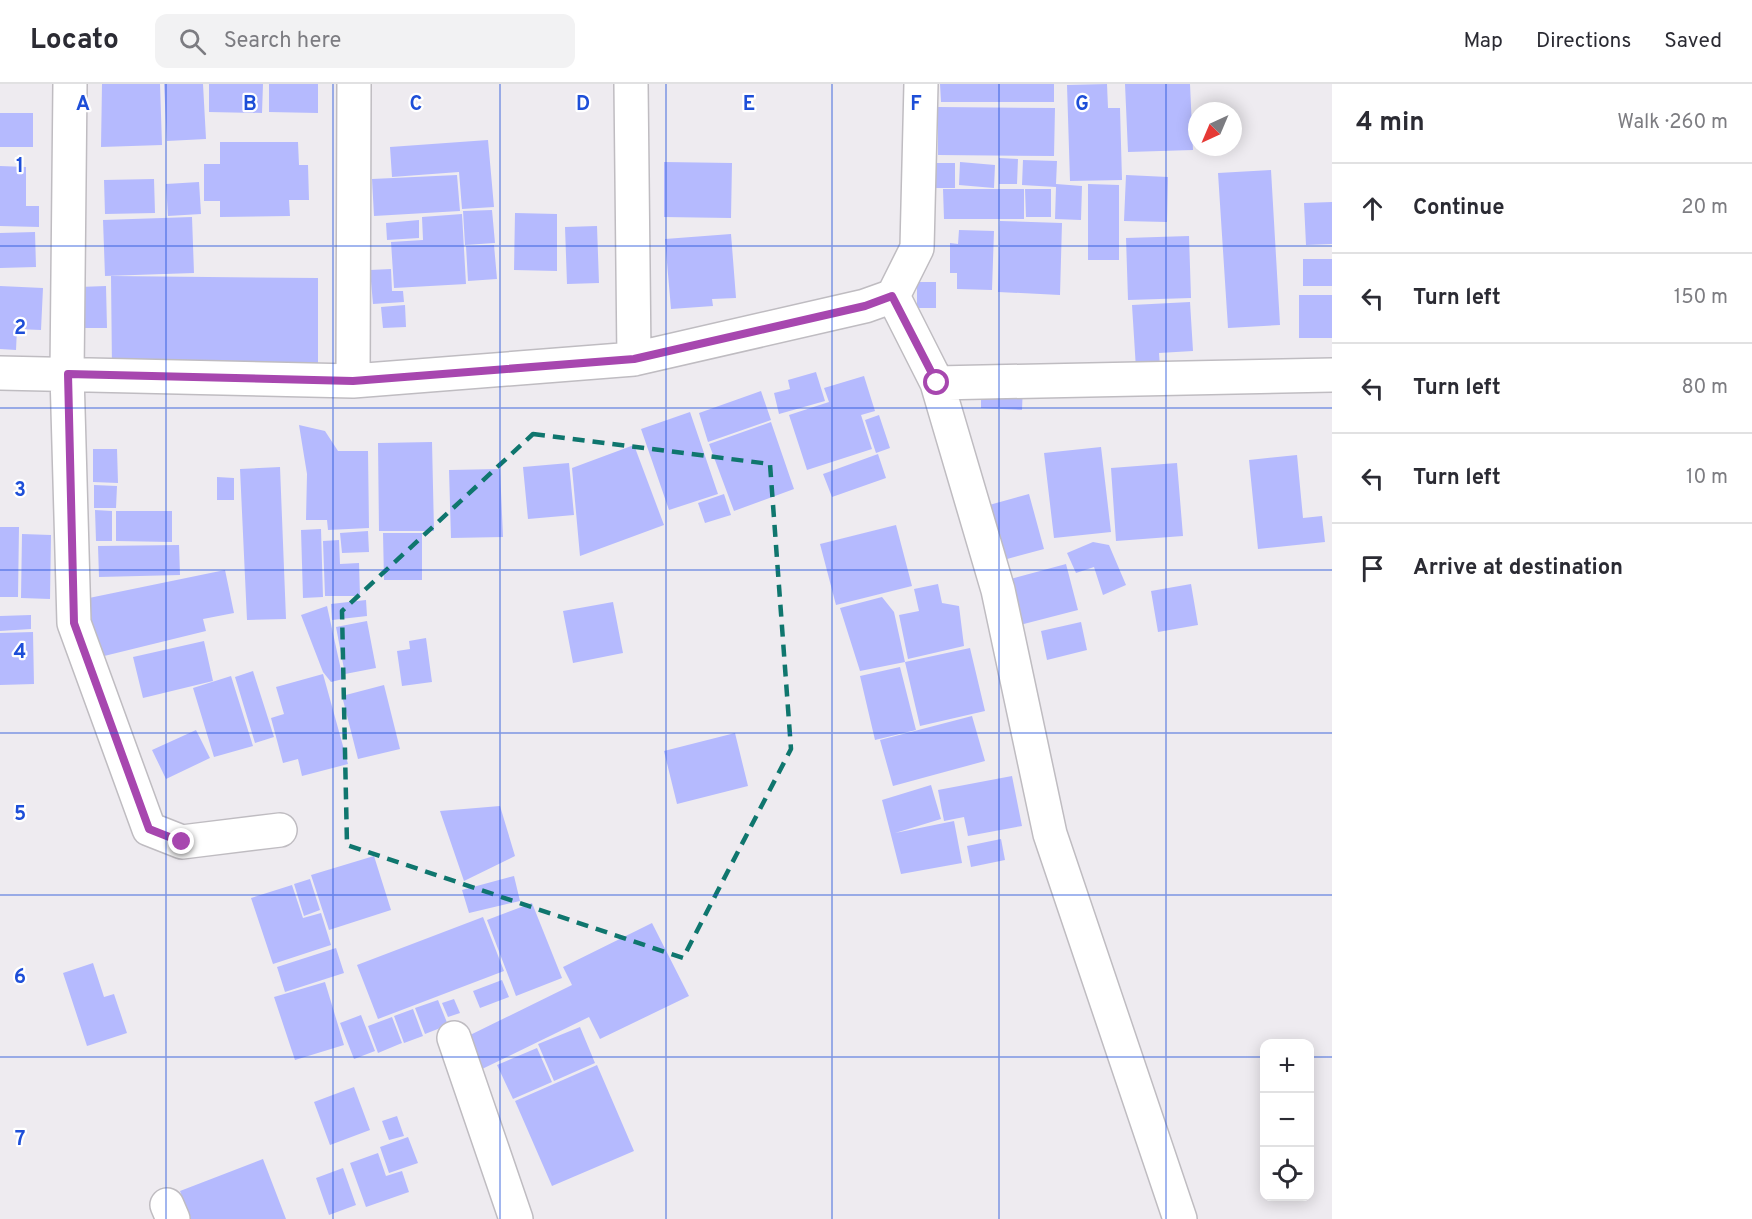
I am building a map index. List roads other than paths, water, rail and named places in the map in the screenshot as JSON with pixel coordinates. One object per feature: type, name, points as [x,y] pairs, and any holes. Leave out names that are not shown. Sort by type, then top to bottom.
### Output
[{"type":"street","points":[[70,84],[68,374],[74,623],[149,829],[182,842],[280,830]]},
{"type":"street","points":[[353,381],[354,84]]},
{"type":"street","points":[[631,84],[634,359]]},
{"type":"street","points":[[0,373],[353,381],[634,359],[865,306],[892,296],[917,248],[921,84]]},
{"type":"street","points":[[892,296],[937,383],[998,590],[1050,834],[1180,1219]]},
{"type":"street","points":[[937,383],[1332,375]]},
{"type":"street","points":[[454,1038],[516,1219]]}]
